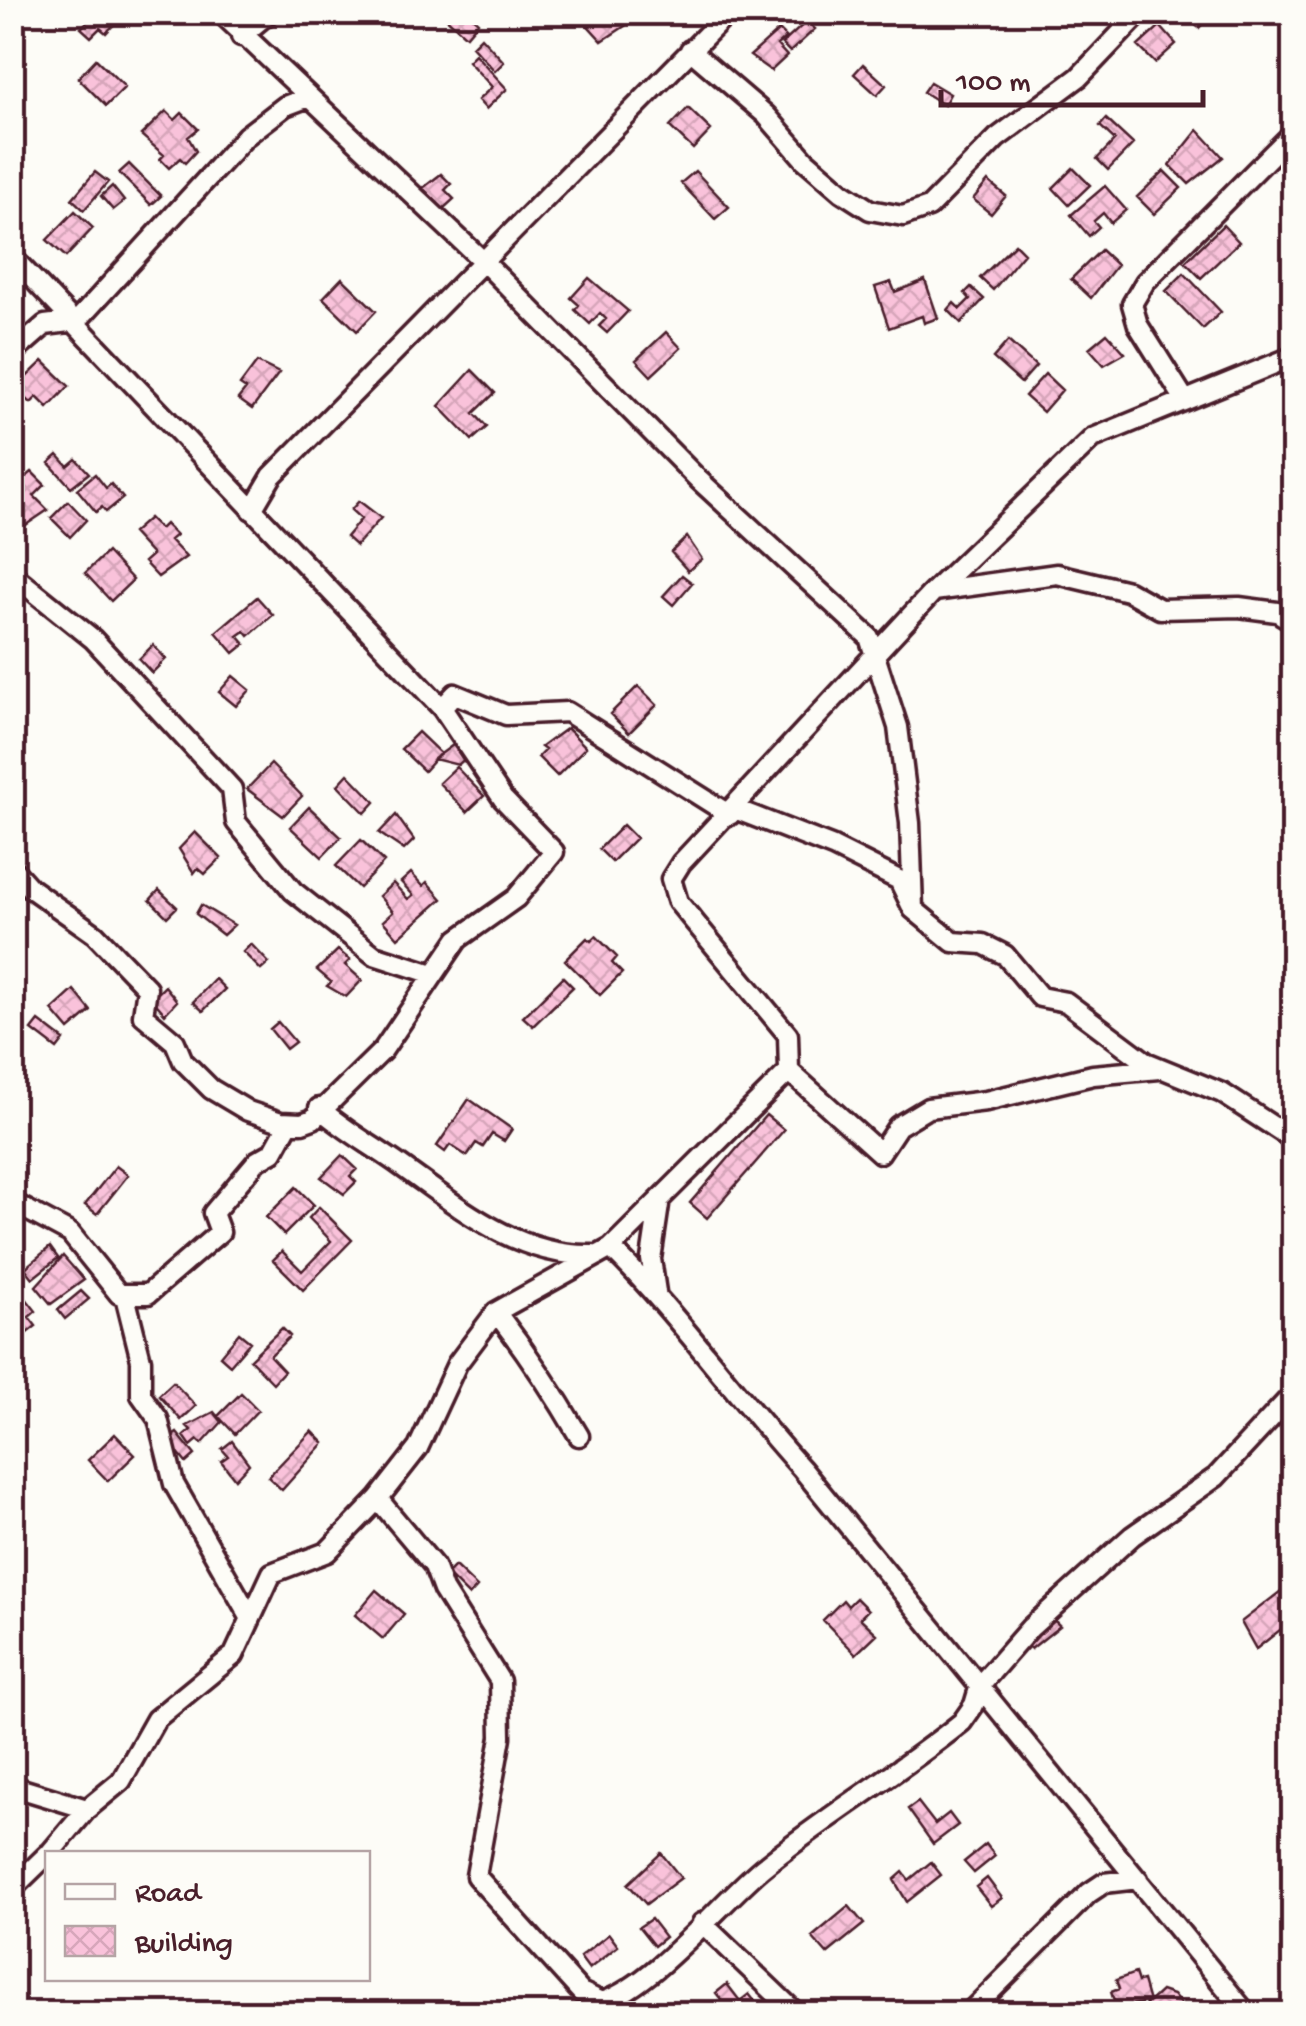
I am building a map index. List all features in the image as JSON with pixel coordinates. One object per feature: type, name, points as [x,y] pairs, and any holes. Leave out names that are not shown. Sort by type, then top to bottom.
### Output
[{"type":"street","points":[[220,12],[306,98],[486,264],[698,480],[859,625],[876,653],[898,728],[910,823],[913,909]]},
{"type":"street","points":[[242,36],[270,12]]},
{"type":"street","points":[[252,510],[272,476],[486,264],[729,12]]},
{"type":"street","points":[[690,50],[766,115],[805,160],[842,192],[870,210],[903,216],[929,207],[997,138],[1079,77],[1141,12]]},
{"type":"street","points":[[12,354],[45,324],[78,321],[246,136],[285,106],[306,98]]},
{"type":"street","points":[[1185,400],[1138,324],[1132,304],[1145,282],[1294,132]]},
{"type":"street","points":[[12,258],[78,321],[442,708],[502,798],[554,852],[516,898],[458,939],[372,1063],[319,1108],[313,1119],[289,1123],[248,1111],[197,1078],[175,1042],[143,1016],[147,988],[96,934],[30,888],[12,868]]},
{"type":"street","points":[[51,1851],[87,1808],[122,1780],[156,1720],[234,1654],[272,1573],[328,1552],[378,1499],[418,1448],[457,1364],[496,1312],[605,1252],[659,1205],[789,1071],[788,1035],[680,905],[672,878],[681,864],[934,591],[1093,438],[1294,356]]},
{"type":"street","points":[[12,574],[93,639],[232,790],[236,822],[278,876],[374,955],[434,974]]},
{"type":"street","points":[[934,591],[1057,574],[1128,591],[1160,609],[1239,607],[1277,612],[1294,622]]},
{"type":"street","points":[[442,708],[456,694],[506,715],[567,712],[606,741],[733,812],[833,847],[899,880],[913,909],[954,942],[983,944],[1005,956],[1040,997],[1066,1002],[1110,1038],[1164,1068],[1222,1093],[1294,1140]]},
{"type":"street","points":[[789,1071],[880,1153],[898,1126],[928,1108],[986,1101],[1093,1076],[1164,1068]]},
{"type":"street","points":[[319,1108],[346,1133],[477,1221],[553,1252],[605,1252],[657,1297],[1251,2013]]},
{"type":"street","points":[[124,1296],[157,1289],[220,1232],[214,1213],[257,1160],[274,1152],[289,1123]]},
{"type":"street","points":[[12,1202],[70,1234],[110,1287],[124,1296],[141,1360],[141,1394],[158,1419],[174,1484],[250,1617]]},
{"type":"street","points":[[657,1297],[651,1259],[659,1205]]},
{"type":"street","points":[[496,1312],[535,1364],[579,1436]]},
{"type":"street","points":[[378,1499],[424,1552],[457,1614],[497,1669],[502,1691],[501,1736],[476,1855],[480,1882],[581,1992],[597,2001],[607,2001],[634,1983],[802,1837],[962,1722],[974,1706],[980,1685],[998,1661],[1075,1584],[1179,1500],[1216,1477],[1294,1393]]},
{"type":"street","points":[[12,1786],[87,1808]]},
{"type":"street","points":[[1104,1883],[1114,1849]]},
{"type":"street","points":[[12,1889],[45,1857]]},
{"type":"street","points":[[968,2014],[1074,1906],[1104,1883],[1138,1879]]},
{"type":"street","points":[[702,1923],[797,2014]]},
{"type":"building","points":[[89,12],[110,12],[118,20],[106,33],[100,28],[91,37],[81,28],[90,19]]},
{"type":"building","points":[[467,12],[478,22],[466,36],[443,15]]},
{"type":"building","points":[[584,12],[613,12],[625,26],[602,41],[580,17]]},
{"type":"building","points":[[1180,12],[1213,12],[1199,28]]},
{"type":"building","points":[[807,21],[815,29],[790,52],[782,44]]},
{"type":"building","points":[[1160,26],[1176,44],[1155,63],[1138,46]]},
{"type":"building","points":[[779,30],[786,37],[777,45],[787,56],[771,71],[750,56]]},
{"type":"building","points":[[481,37],[504,62],[495,71],[472,46]]},
{"type":"building","points":[[475,54],[507,89],[486,109],[478,100],[492,87],[468,61]]},
{"type":"building","points":[[96,59],[125,87],[106,106],[78,78]]},
{"type":"building","points":[[863,64],[886,85],[877,95],[854,74]]},
{"type":"building","points":[[930,82],[950,94],[944,105],[923,92]]},
{"type":"building","points":[[688,108],[711,130],[693,149],[670,127]]},
{"type":"building","points":[[166,111],[175,120],[182,113],[198,129],[188,137],[196,151],[185,163],[180,158],[169,168],[160,159],[164,155],[141,135]]},
{"type":"building","points":[[1106,119],[1133,144],[1108,170],[1097,159],[1115,140],[1100,126]]},
{"type":"building","points":[[1198,130],[1223,157],[1189,184],[1170,165]]},
{"type":"building","points":[[129,164],[161,196],[151,205],[119,173]]},
{"type":"building","points":[[1073,168],[1090,185],[1069,205],[1053,188]]},
{"type":"building","points":[[695,171],[729,207],[715,219],[681,183]]},
{"type":"building","points":[[1164,171],[1181,188],[1154,214],[1137,197]]},
{"type":"building","points":[[95,172],[108,182],[84,210],[72,199]]},
{"type":"building","points":[[441,174],[451,184],[445,190],[454,199],[443,209],[423,188]]},
{"type":"building","points":[[988,181],[1006,196],[991,214],[973,199]]},
{"type":"building","points":[[112,186],[124,201],[113,210],[101,196]]},
{"type":"building","points":[[1105,186],[1126,210],[1111,223],[1103,213],[1094,221],[1099,227],[1089,236],[1071,215]]},
{"type":"building","points":[[75,211],[93,228],[66,257],[47,240]]},
{"type":"building","points":[[1223,225],[1239,242],[1201,278],[1185,262]]},
{"type":"building","points":[[1015,244],[1024,253],[993,290],[980,278]]},
{"type":"building","points":[[1101,250],[1117,265],[1091,298],[1071,279]]},
{"type":"building","points":[[1184,273],[1221,312],[1203,329],[1166,291]]},
{"type":"building","points":[[342,278],[376,311],[357,331],[323,298]]},
{"type":"building","points":[[589,278],[628,311],[607,333],[599,326],[606,319],[600,313],[590,324],[575,310],[579,305],[571,298]]},
{"type":"building","points":[[925,280],[938,318],[924,323],[922,316],[889,328],[875,287],[891,282],[895,292]]},
{"type":"building","points":[[971,287],[984,299],[961,323],[948,310],[954,303],[960,309],[970,299],[965,293]]},
{"type":"building","points":[[666,332],[681,348],[651,376],[636,360]]},
{"type":"building","points":[[1107,333],[1125,353],[1104,365],[1089,348]]},
{"type":"building","points":[[1008,341],[1036,366],[1021,383],[993,358]]},
{"type":"building","points":[[43,361],[69,386],[48,408],[37,397],[31,403],[15,388]]},
{"type":"building","points":[[257,362],[279,373],[252,409],[238,399],[246,389],[240,385]]},
{"type":"building","points":[[472,370],[495,393],[474,413],[487,427],[472,440],[439,406]]},
{"type":"building","points":[[1045,374],[1062,390],[1043,412],[1025,396]]},
{"type":"building","points":[[58,455],[68,466],[76,459],[89,473],[71,487],[49,463]]},
{"type":"building","points":[[32,472],[45,485],[34,496],[48,510],[20,529],[12,521],[12,489]]},
{"type":"building","points":[[95,474],[106,488],[111,484],[123,498],[106,512],[102,507],[96,512],[77,489]]},
{"type":"building","points":[[68,501],[86,520],[70,537],[51,518]]},
{"type":"building","points":[[359,501],[381,518],[356,546],[346,537],[361,519],[351,510]]},
{"type":"building","points":[[149,518],[160,529],[165,524],[176,535],[170,540],[186,557],[158,577],[144,562],[152,555],[132,533]]},
{"type":"building","points":[[687,537],[702,559],[688,571],[671,552]]},
{"type":"building","points":[[107,552],[133,580],[111,601],[85,573]]},
{"type":"building","points":[[682,575],[692,583],[673,605],[663,596]]},
{"type":"building","points":[[257,597],[273,615],[249,636],[245,631],[238,636],[245,644],[234,653],[216,632]]},
{"type":"building","points":[[153,645],[166,659],[152,673],[139,659]]},
{"type":"building","points":[[233,676],[250,690],[236,706],[219,692]]},
{"type":"building","points":[[638,686],[657,705],[629,733],[610,714]]},
{"type":"building","points":[[567,728],[586,747],[557,776],[538,757],[545,750],[541,747]]},
{"type":"building","points":[[418,732],[440,753],[424,771],[401,749]]},
{"type":"building","points":[[457,742],[468,756],[458,765],[434,759]]},
{"type":"building","points":[[271,764],[302,796],[283,816],[247,789]]},
{"type":"building","points":[[456,767],[484,796],[467,812],[439,783]]},
{"type":"building","points":[[348,774],[375,802],[365,813],[338,785]]},
{"type":"building","points":[[309,807],[341,837],[322,857],[290,827]]},
{"type":"building","points":[[396,815],[414,840],[404,850],[379,833]]},
{"type":"building","points":[[623,825],[636,838],[612,862],[599,849]]},
{"type":"building","points":[[195,832],[221,858],[205,874],[198,868],[194,873],[179,849]]},
{"type":"building","points":[[361,840],[384,862],[359,888],[336,866]]},
{"type":"building","points":[[411,873],[423,886],[427,882],[442,899],[398,938],[383,921],[393,912],[379,896],[393,883],[408,899],[413,895],[401,882]]},
{"type":"building","points":[[159,890],[177,907],[167,917],[150,900]]},
{"type":"building","points":[[201,905],[234,925],[223,935],[196,914]]},
{"type":"building","points":[[596,936],[617,957],[612,963],[622,973],[600,995],[565,960],[587,938],[591,941]]},
{"type":"building","points":[[251,944],[269,963],[261,970],[243,952]]},
{"type":"building","points":[[338,950],[350,960],[345,965],[362,980],[346,997],[327,986],[331,982],[317,970]]},
{"type":"building","points":[[563,977],[573,987],[533,1026],[523,1017]]},
{"type":"building","points":[[215,979],[225,989],[203,1011],[193,1002]]},
{"type":"building","points":[[165,986],[177,1001],[165,1014],[152,999]]},
{"type":"building","points":[[74,990],[91,1011],[69,1030],[52,1010]]},
{"type":"building","points":[[39,1021],[64,1040],[57,1049],[32,1030]]},
{"type":"building","points":[[278,1022],[295,1042],[286,1049],[270,1029]]},
{"type":"building","points":[[469,1099],[512,1129],[504,1141],[492,1134],[483,1147],[476,1143],[467,1156],[450,1145],[445,1152],[437,1146]]},
{"type":"building","points":[[766,1115],[784,1130],[707,1218],[690,1203]]},
{"type":"building","points":[[342,1155],[357,1169],[350,1176],[356,1182],[344,1194],[321,1177]]},
{"type":"building","points":[[116,1166],[128,1175],[97,1214],[85,1205]]},
{"type":"building","points":[[296,1187],[314,1205],[284,1235],[266,1217]]},
{"type":"building","points":[[319,1207],[352,1240],[303,1290],[273,1260],[282,1251],[302,1271],[331,1241],[309,1218]]},
{"type":"building","points":[[50,1247],[58,1258],[33,1278],[25,1268]]},
{"type":"building","points":[[63,1256],[84,1280],[51,1304],[36,1286]]},
{"type":"building","points":[[81,1291],[89,1299],[65,1319],[58,1310]]},
{"type":"building","points":[[21,1292],[36,1311],[29,1317],[36,1326],[22,1337],[12,1330],[12,1299]]},
{"type":"building","points":[[282,1328],[290,1336],[270,1356],[284,1371],[273,1383],[250,1359]]},
{"type":"building","points":[[239,1333],[250,1342],[230,1365],[220,1356]]},
{"type":"building","points":[[173,1382],[196,1406],[181,1420],[159,1395]]},
{"type":"building","points":[[241,1393],[258,1410],[235,1434],[218,1416]]},
{"type":"building","points":[[214,1412],[222,1422],[202,1444],[198,1440],[191,1446],[184,1436],[191,1430],[187,1426]]},
{"type":"building","points":[[312,1431],[324,1443],[282,1490],[268,1477]]},
{"type":"building","points":[[177,1433],[195,1455],[186,1463],[167,1440]]},
{"type":"building","points":[[115,1434],[135,1455],[108,1481],[88,1460]]},
{"type":"building","points":[[232,1441],[249,1464],[235,1479],[221,1461],[228,1456],[222,1449]]},
{"type":"building","points":[[455,1566],[477,1587],[469,1596],[447,1574]]},
{"type":"building","points":[[1294,1581],[1294,1619],[1256,1649],[1241,1622]]},
{"type":"building","points":[[376,1590],[404,1614],[383,1639],[355,1615]]},
{"type":"building","points":[[856,1598],[868,1610],[860,1618],[877,1634],[856,1654],[823,1620],[843,1600],[848,1606]]},
{"type":"building","points":[[1050,1616],[1060,1626],[1031,1649],[1023,1641]]},
{"type":"building","points":[[918,1802],[935,1824],[949,1813],[958,1825],[933,1844],[908,1809]]},
{"type":"building","points":[[986,1844],[995,1856],[974,1873],[964,1862]]},
{"type":"building","points":[[661,1853],[681,1878],[646,1904],[628,1884]]},
{"type":"building","points":[[931,1862],[941,1875],[907,1902],[894,1880],[903,1872],[909,1880]]},
{"type":"building","points":[[987,1878],[1002,1898],[991,1906],[976,1887]]},
{"type":"building","points":[[849,1906],[864,1924],[827,1954],[812,1937]]},
{"type":"building","points":[[651,1919],[665,1937],[654,1946],[639,1927]]},
{"type":"building","points":[[609,1934],[618,1946],[589,1969],[580,1957]]},
{"type":"building","points":[[1135,1973],[1138,1982],[1143,1981],[1149,2002],[1116,2007],[1111,1992],[1119,1989],[1116,1980]]},
{"type":"building","points":[[727,1984],[740,2001],[749,1994],[757,2004],[746,2014],[733,2014],[716,1993]]},
{"type":"building","points":[[1161,1991],[1173,1995],[1186,2011],[1172,2014],[1166,2007],[1158,2014],[1136,2014]]}]
